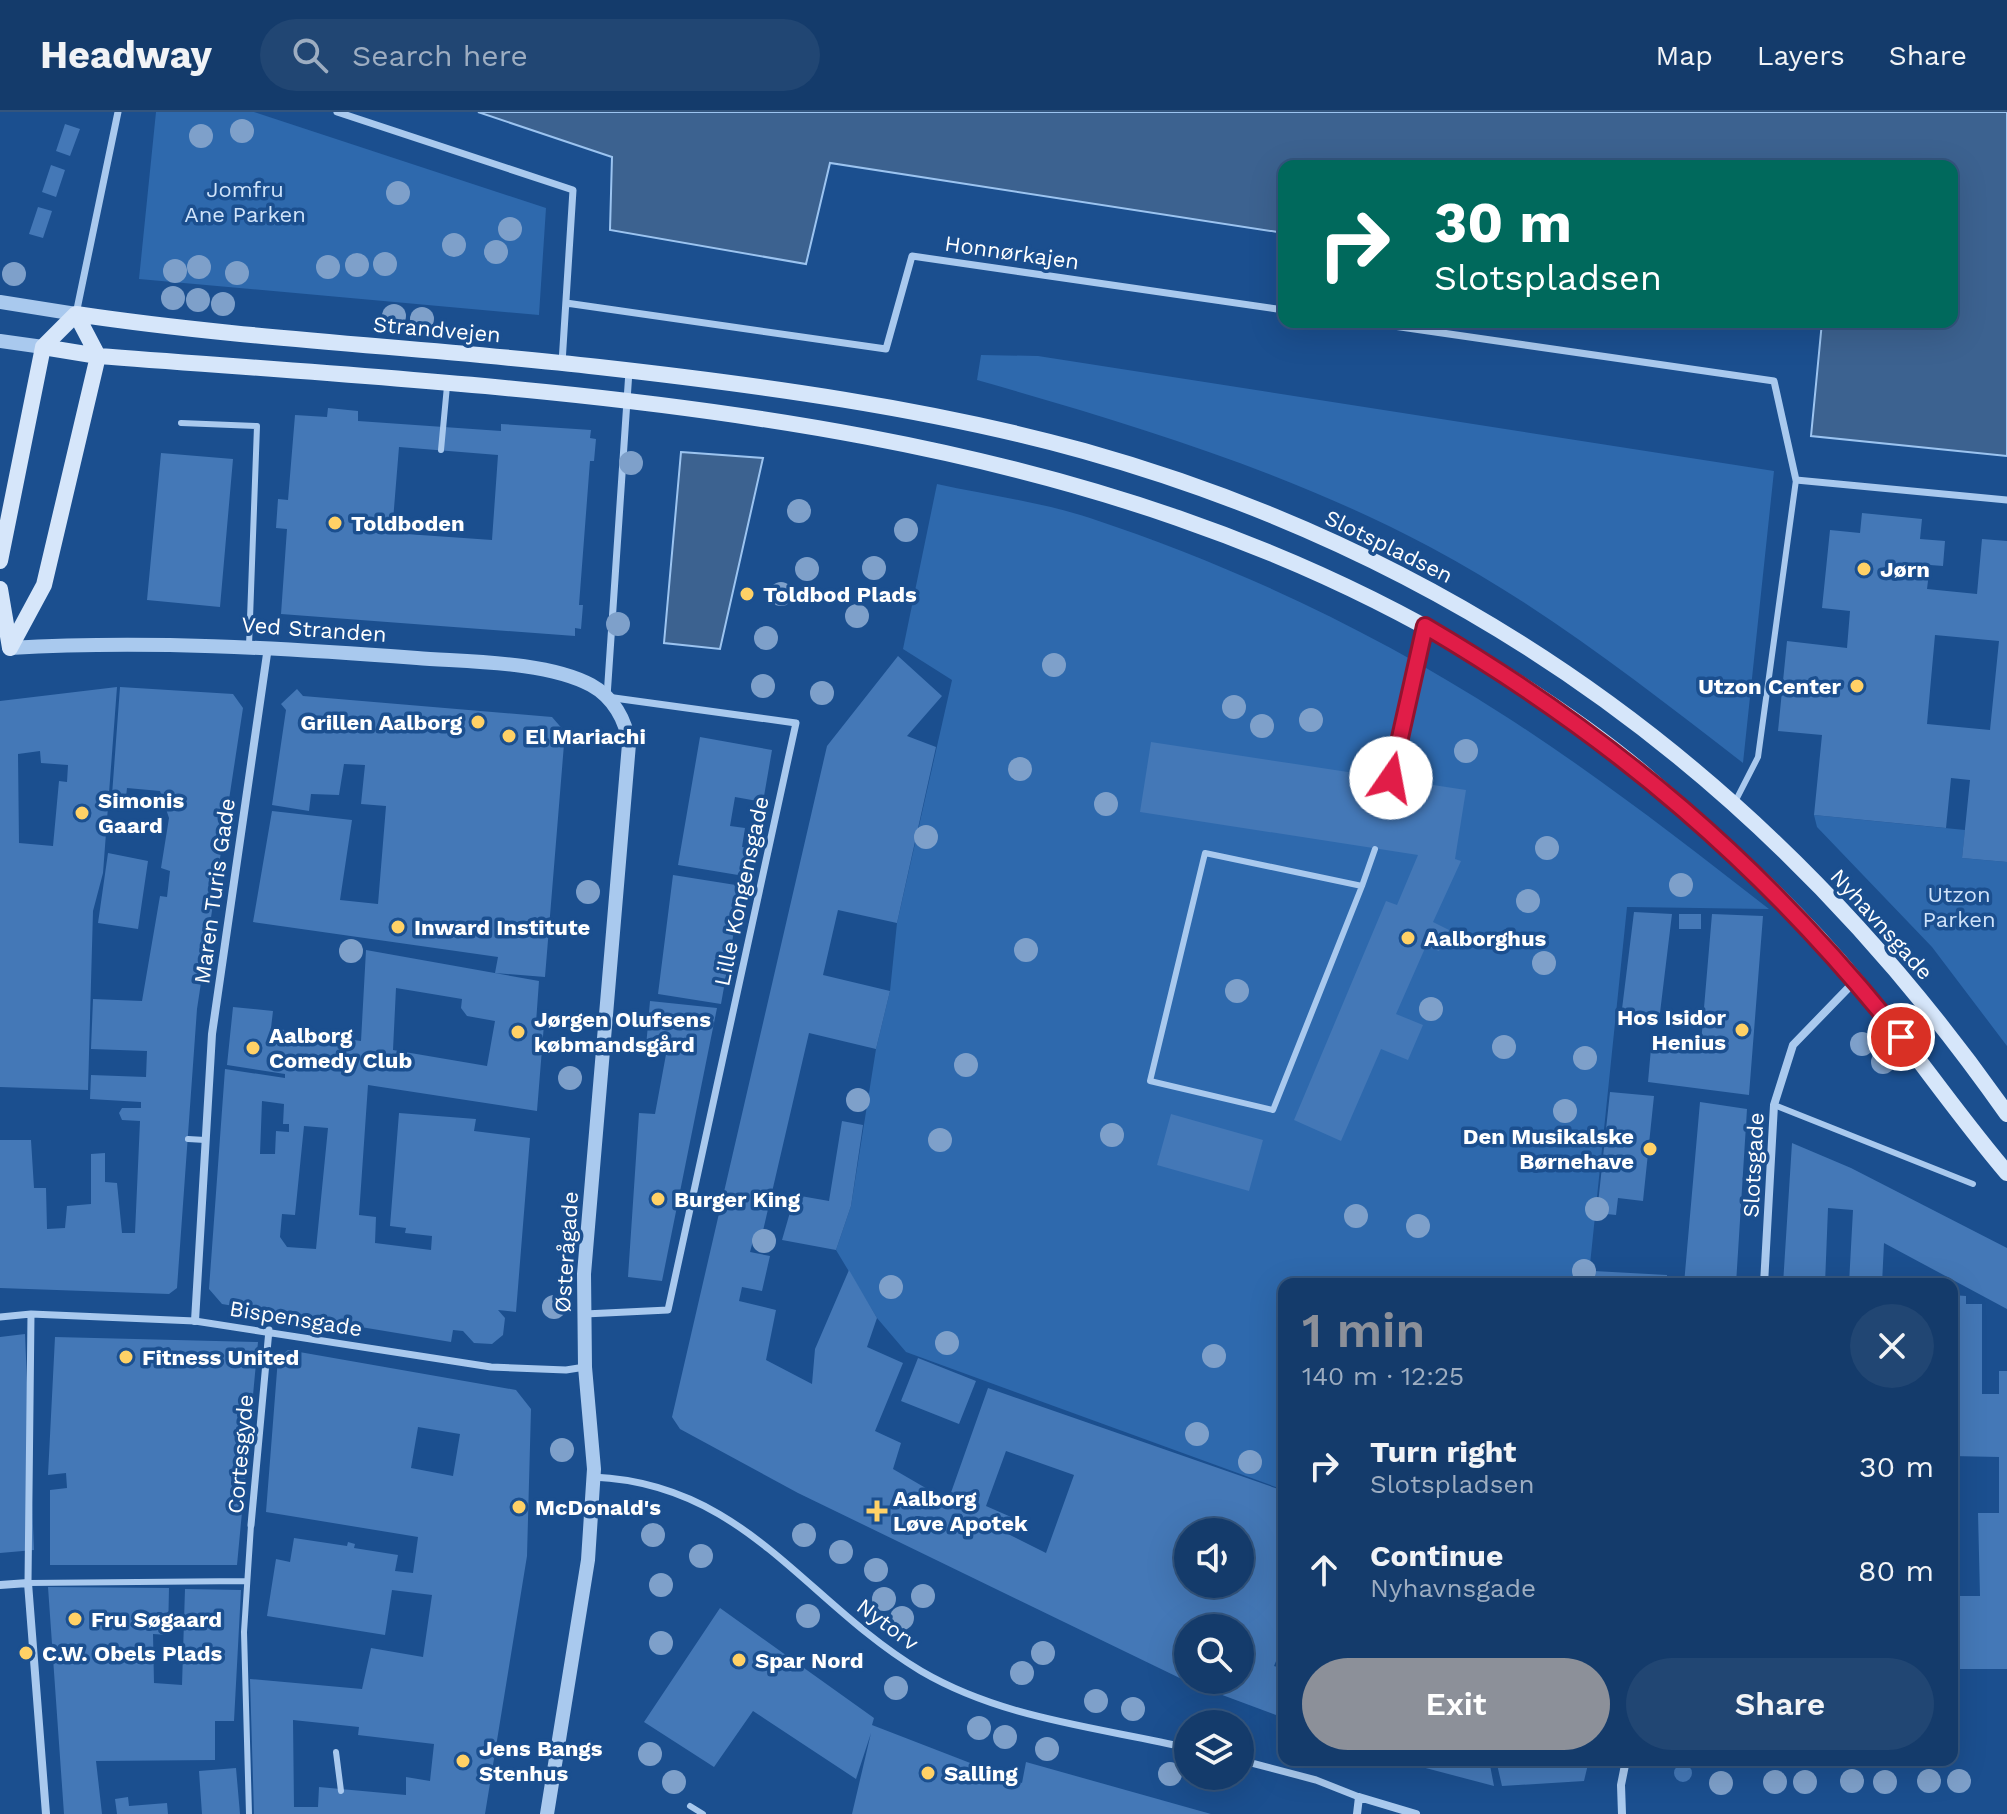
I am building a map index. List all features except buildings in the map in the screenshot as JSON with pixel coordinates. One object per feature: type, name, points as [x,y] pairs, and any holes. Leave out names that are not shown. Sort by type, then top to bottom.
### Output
[{"type":"main road","points":[[0,561],[43,347],[76,314],[98,356],[44,585],[5,648]]},
{"type":"main road","name":"Strandvejen","points":[[76,314],[162,326],[562,363],[870,406]]},
{"type":"main road","points":[[43,347],[98,356],[447,383],[627,402],[863,436],[1028,470],[1163,511],[1297,563],[1425,626],[1501,671],[1634,765],[1786,902],[1856,980],[2007,1173]]},
{"type":"main road","name":"Slotspladsen","points":[[870,406],[1085,451],[1232,500],[1347,548],[1497,628],[1588,687],[1735,802],[1812,878]]},
{"type":"main road","points":[[0,589],[5,648]]},
{"type":"main road","name":"Nyhavnsgade","points":[[1812,878],[1886,957],[2007,1114]]},
{"type":"street","points":[[76,314],[118,112]]},
{"type":"street","points":[[337,112],[573,190],[562,363]]},
{"type":"street","name":"Honnørkajen","points":[[566,303],[886,349],[912,256],[1278,309]]},
{"type":"street","name":"Strandvejen","points":[[0,302],[76,314]]},
{"type":"street","points":[[1407,328],[1774,381],[1796,480],[2007,500]]},
{"type":"street","points":[[0,341],[43,347]]},
{"type":"street","points":[[607,697],[629,371]]},
{"type":"street","name":"Ved Stranden","points":[[5,648],[127,642],[249,646],[519,667],[571,677],[592,685],[607,697]]},
{"type":"street","name":"Maren Turis Gade","points":[[195,1321],[212,1034],[268,647]]},
{"type":"street","name":"Lille Kongensgade","points":[[583,1314],[668,1310],[796,723],[607,697]]},
{"type":"street","name":"Østerågade","points":[[547,1814],[588,1560],[593,1477],[583,1314],[629,744],[623,721],[607,697]]},
{"type":"street","name":"Slotsgade","points":[[1764,1278],[1774,1105],[1793,1045],[1856,980]]},
{"type":"street","points":[[31,1314],[28,1583],[46,1814]]},
{"type":"street","name":"Bispensgade","points":[[0,1317],[31,1314],[195,1321],[269,1330],[491,1367],[585,1367]]},
{"type":"street","name":"Cortesgyde","points":[[251,1525],[269,1330]]},
{"type":"street","name":"Nytorv","points":[[593,1477],[614,1477],[678,1495],[733,1519],[896,1653],[922,1671],[987,1704],[1057,1722],[1174,1745]]},
{"type":"street","points":[[0,1585],[28,1583]]},
{"type":"street","points":[[1254,1764],[1316,1780],[1416,1814]]},
{"type":"street","points":[[1622,1814],[1621,1785],[1625,1766]]},
{"type":"street","points":[[1357,1814],[1359,1797]]},
{"type":"lane","points":[[441,450],[447,383]]},
{"type":"lane","points":[[181,423],[257,426],[249,646]]},
{"type":"lane","points":[[1735,802],[1758,757],[1796,480]]},
{"type":"lane","points":[[1391,778],[1425,626]]},
{"type":"lane","points":[[1362,886],[1205,853],[1150,1081],[1273,1110],[1362,886],[1375,849]]},
{"type":"lane","points":[[1774,1105],[1973,1184]]},
{"type":"lane","points":[[188,1139],[205,1140]]},
{"type":"lane","name":"Cortesgyde","points":[[249,1814],[247,1581],[251,1525]]},
{"type":"lane","points":[[28,1583],[247,1581]]},
{"type":"lane","points":[[336,1752],[341,1791]]},
{"type":"lane","points":[[690,1806],[703,1814]]},
{"type":"green space","name":"Jomfru Ane Parken","points":[[156,112],[254,112],[546,208],[539,315],[139,279]]},
{"type":"green space","points":[[981,355],[1038,356],[1774,471],[1743,763],[1552,621],[1430,547],[1265,472],[1151,432],[977,380]]},
{"type":"green space","points":[[937,484],[1071,512],[1145,537],[1252,580],[1355,629],[1456,685],[1573,762],[1769,909],[1627,907],[1589,1278],[1278,1278],[1278,1488],[906,1352],[877,1318],[836,1250],[851,1206],[876,1049],[890,991],[897,923],[952,680],[903,649]]},
{"type":"green space","name":"Utzon Parken","points":[[1814,815],[1965,830],[1962,858],[2007,862],[2007,1046],[1932,947],[1817,827]]},
{"type":"shaded area","points":[[478,112],[2007,112],[2007,456],[1811,436],[1821,328],[1958,328],[1958,160],[1278,160],[1278,232],[830,163],[806,264],[610,230],[612,157]]},
{"type":"shaded area","points":[[681,452],[763,458],[720,649],[664,643]]},
{"type":"place","name":"Toldboden","points":[[335,523]]},
{"type":"place","name":"Jørn","points":[[1864,569]]},
{"type":"place","name":"Toldbod Plads","points":[[747,594]]},
{"type":"place","name":"Utzon Center","points":[[1857,686]]},
{"type":"place","name":"Grillen Aalborg","points":[[478,722]]},
{"type":"place","name":"El Mariachi","points":[[509,736]]},
{"type":"place","name":"Simonis Gaard","points":[[82,813]]},
{"type":"place","name":"Inward Institute","points":[[398,927]]},
{"type":"place","name":"Aalborghus","points":[[1408,938]]},
{"type":"place","name":"Hos Isidor Henius","points":[[1742,1030]]},
{"type":"place","name":"Jørgen Olufsens købmandsgård","points":[[518,1032]]},
{"type":"place","name":"Aalborg Comedy Club","points":[[253,1048]]},
{"type":"place","name":"Den Musikalske Børnehave","points":[[1650,1149]]},
{"type":"place","name":"Burger King","points":[[658,1199]]},
{"type":"place","name":"Fitness United","points":[[126,1357]]},
{"type":"place","name":"McDonald's","points":[[519,1507]]},
{"type":"place","name":"Aalborg Løve Apotek","points":[[877,1511]]},
{"type":"place","name":"Fru Søgaard","points":[[75,1619]]},
{"type":"place","name":"C.W. Obels Plads","points":[[26,1653]]},
{"type":"place","name":"Spar Nord","points":[[739,1660]]},
{"type":"place","name":"Jens Bangs Stenhus","points":[[463,1761]]},
{"type":"place","name":"Salling","points":[[928,1773]]},
{"type":"route","points":[[1391,778],[1425,626],[1501,671],[1645,774],[1786,902],[1856,980],[1901,1037]]}]
